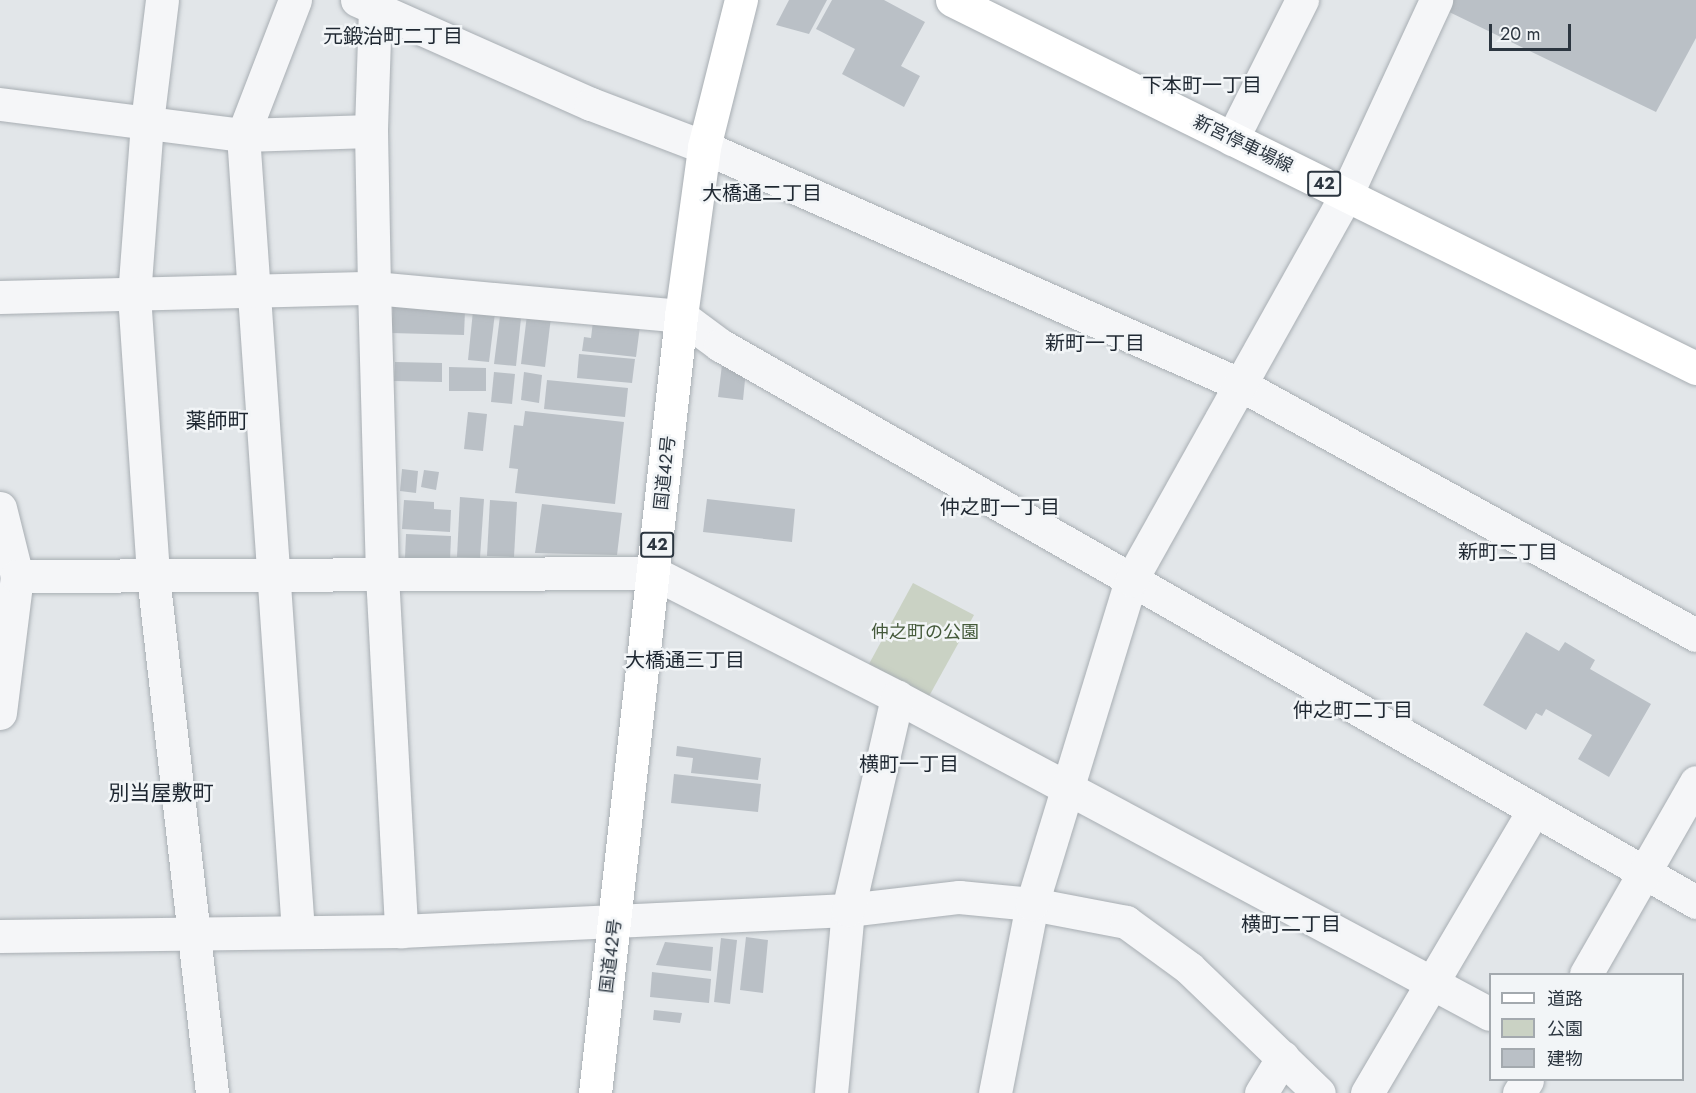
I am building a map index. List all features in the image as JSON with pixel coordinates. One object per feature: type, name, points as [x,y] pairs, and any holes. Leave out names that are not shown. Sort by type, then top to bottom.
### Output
[{"type":"main road","name":"国道42号","points":[[595,1093],[681,316],[704,147],[741,0]]},
{"type":"main road","name":"新宮停車場線","points":[[952,0],[1696,368]]},
{"type":"street","points":[[162,0],[147,123],[134,295],[153,576],[212,1093]]},
{"type":"street","points":[[295,0],[243,135],[298,932]]},
{"type":"street","points":[[1232,139],[1302,0]]},
{"type":"street","points":[[995,1093],[1032,904],[1131,580],[1346,195],[1436,0]]},
{"type":"street","points":[[400,931],[382,575],[374,288],[371,3],[591,104],[704,147],[1241,385],[1696,635]]},
{"type":"street","points":[[0,104],[243,135],[371,131]]},
{"type":"street","points":[[0,297],[374,288],[681,316],[720,345],[1696,902]]},
{"type":"street","points":[[0,508],[17,576],[0,713]]},
{"type":"street","points":[[17,576],[654,573],[897,697],[1489,1013]]},
{"type":"street","points":[[831,1093],[848,910],[897,697]]},
{"type":"street","points":[[1587,973],[1696,782]]},
{"type":"street","points":[[1367,1093],[1534,809]]},
{"type":"street","points":[[0,936],[400,931],[848,910],[959,897],[1032,904],[1126,922],[1189,968],[1319,1093]]},
{"type":"street","points":[[1261,1093],[1283,1057]]},
{"type":"green space","name":"仲之町の公園","points":[[913,583],[974,615],[923,707],[863,675]]},
{"type":"building","points":[[789,0],[827,0],[809,34],[776,25]]},
{"type":"building","points":[[832,0],[884,0],[925,22],[901,66],[920,76],[904,107],[842,74],[855,49],[816,29]]},
{"type":"building","points":[[1447,0],[1696,0],[1696,38],[1656,112],[1443,9]]},
{"type":"building","points":[[393,307],[465,310],[464,335],[391,333]]},
{"type":"building","points":[[473,311],[495,313],[489,362],[468,360]]},
{"type":"building","points":[[527,315],[551,317],[545,367],[521,364]]},
{"type":"building","points":[[500,316],[521,318],[516,366],[494,364]]},
{"type":"building","points":[[593,321],[640,326],[636,357],[582,351],[584,337],[591,338]]},
{"type":"building","points":[[579,354],[635,359],[632,383],[577,378]]},
{"type":"building","points":[[723,357],[746,370],[743,400],[718,397]]},
{"type":"building","points":[[395,362],[442,363],[442,382],[394,381]]},
{"type":"building","points":[[449,367],[486,368],[486,391],[449,391]]},
{"type":"building","points":[[494,372],[515,374],[512,404],[491,402]]},
{"type":"building","points":[[524,372],[542,375],[539,403],[521,400]]},
{"type":"building","points":[[547,380],[628,388],[625,417],[544,409]]},
{"type":"building","points":[[525,411],[624,422],[615,504],[515,493],[518,469],[509,468],[514,425],[523,426]]},
{"type":"building","points":[[468,412],[487,414],[483,451],[464,449]]},
{"type":"building","points":[[402,469],[418,471],[416,493],[400,491]]},
{"type":"building","points":[[424,470],[439,472],[436,490],[421,487]]},
{"type":"building","points":[[460,497],[484,499],[480,558],[457,557]]},
{"type":"building","points":[[707,499],[795,509],[792,542],[703,532]]},
{"type":"building","points":[[404,500],[434,502],[434,509],[451,510],[450,532],[402,529]]},
{"type":"building","points":[[490,500],[517,502],[514,557],[487,556]]},
{"type":"building","points":[[542,504],[622,513],[617,555],[535,553]]},
{"type":"building","points":[[406,534],[451,536],[450,560],[405,558]]},
{"type":"building","points":[[1526,632],[1559,651],[1565,642],[1595,660],[1590,669],[1651,704],[1609,777],[1578,759],[1592,735],[1546,709],[1542,716],[1536,713],[1526,730],[1483,705]]},
{"type":"building","points":[[677,746],[761,758],[758,780],[691,773],[693,758],[676,756]]},
{"type":"building","points":[[674,774],[761,784],[758,812],[671,803]]},
{"type":"building","points":[[746,937],[768,940],[763,993],[740,990]]},
{"type":"building","points":[[721,938],[737,940],[730,1004],[714,1002]]},
{"type":"building","points":[[665,942],[713,947],[711,971],[656,965]]},
{"type":"building","points":[[652,972],[711,979],[709,1003],[650,997]]},
{"type":"building","points":[[654,1010],[682,1013],[680,1023],[653,1020]]},
{"type":"district","name":"元鍛治町二丁目","points":[[393,36]]},
{"type":"district","name":"下本町一丁目","points":[[1202,85]]},
{"type":"district","name":"大橋通二丁目","points":[[762,193]]},
{"type":"district","name":"新町一丁目","points":[[1095,343]]},
{"type":"district","name":"薬師町","points":[[217,421]]},
{"type":"district","name":"仲之町一丁目","points":[[1000,507]]},
{"type":"district","name":"新町二丁目","points":[[1508,552]]},
{"type":"district","name":"大橋通三丁目","points":[[685,660]]},
{"type":"district","name":"仲之町二丁目","points":[[1353,710]]},
{"type":"district","name":"横町一丁目","points":[[909,764]]},
{"type":"district","name":"別当屋敷町","points":[[161,793]]},
{"type":"district","name":"横町二丁目","points":[[1291,924]]}]
